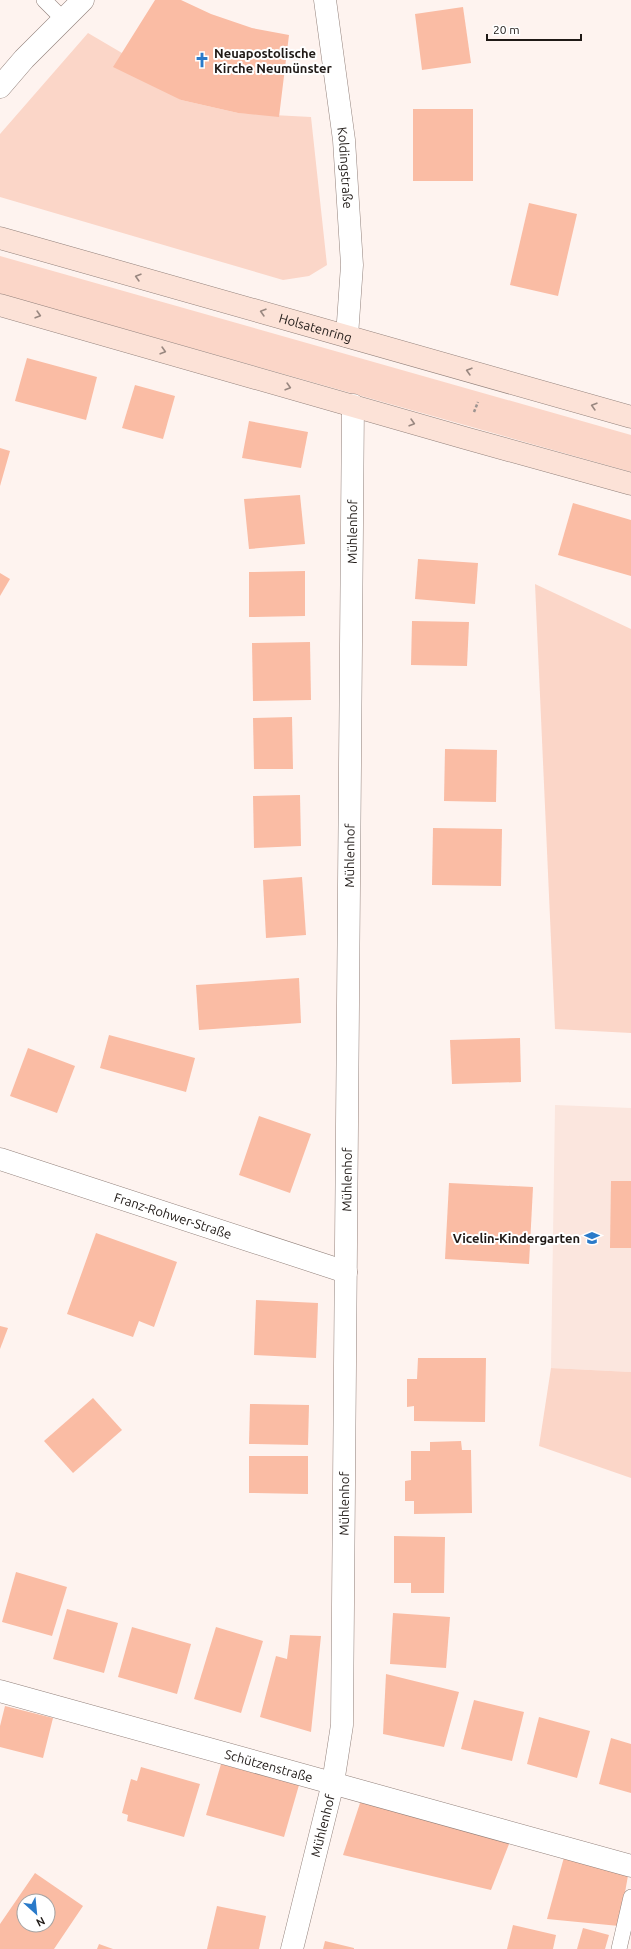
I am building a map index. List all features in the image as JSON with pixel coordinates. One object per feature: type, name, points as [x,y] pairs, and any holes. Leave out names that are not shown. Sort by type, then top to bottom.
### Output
[{"type":"main road","name":"Holsatenring","points":[[0,238],[631,417]]},
{"type":"main road","points":[[0,305],[631,484]]},
{"type":"street","points":[[0,87],[24,59],[83,0]]},
{"type":"street","name":"Koldingstraße","points":[[325,0],[344,140],[351,241],[352,265],[347,336]]},
{"type":"street","name":"Mühlenhof","points":[[292,1949],[333,1783],[342,1725],[354,405]]},
{"type":"street","name":"Franz-Rohwer-Straße","points":[[0,1159],[346,1272]]},
{"type":"street","name":"Schützenstraße","points":[[0,1691],[631,1866]]},
{"type":"lane","points":[[44,0],[64,19]]},
{"type":"lane","points":[[619,1949],[631,1897]]},
{"type":"shaded area","points":[[88,33],[122,53],[181,100],[238,113],[311,117],[327,265],[309,276],[283,280],[0,197],[0,134]]},
{"type":"shaded area","points":[[0,256],[631,435],[631,472],[0,294]]},
{"type":"shaded area","points":[[535,584],[631,629],[631,1033],[555,1029]]},
{"type":"shaded area","name":"Vicelin-Kindergarten","points":[[555,1105],[631,1108],[631,1372],[551,1368]]},
{"type":"shaded area","points":[[551,1368],[631,1372],[631,1478],[539,1446]]},
{"type":"building","name":"Neuapostolische Kirche Neumünster","points":[[155,0],[181,0],[211,14],[252,28],[289,35],[279,117],[238,113],[181,100],[113,67]]},
{"type":"building","points":[[463,7],[471,63],[422,70],[415,14]]},
{"type":"building","points":[[413,109],[473,109],[473,181],[413,181]]},
{"type":"building","points":[[529,203],[577,214],[558,296],[510,285]]},
{"type":"building","points":[[27,358],[97,377],[86,420],[15,401]]},
{"type":"building","points":[[135,385],[175,396],[163,439],[122,428]]},
{"type":"building","points":[[249,421],[308,432],[301,468],[242,458]]},
{"type":"building","points":[[0,448],[10,451],[0,486]]},
{"type":"building","points":[[300,495],[305,544],[249,549],[244,499]]},
{"type":"building","points":[[573,503],[631,520],[631,576],[558,555]]},
{"type":"building","points":[[418,559],[478,563],[475,604],[415,599]]},
{"type":"building","points":[[305,571],[305,616],[249,617],[249,572]]},
{"type":"building","points":[[0,573],[10,579],[0,596]]},
{"type":"building","points":[[412,621],[469,622],[467,666],[411,665]]},
{"type":"building","points":[[310,642],[311,700],[253,701],[252,643]]},
{"type":"building","points":[[292,717],[293,769],[254,769],[253,718]]},
{"type":"building","points":[[445,749],[497,750],[496,802],[444,801]]},
{"type":"building","points":[[300,795],[301,846],[254,848],[253,796]]},
{"type":"building","points":[[433,828],[502,829],[501,886],[432,885]]},
{"type":"building","points":[[302,877],[306,935],[266,938],[263,880]]},
{"type":"building","points":[[299,978],[301,1023],[199,1030],[196,985]]},
{"type":"building","points":[[109,1035],[195,1058],[186,1092],[100,1068]]},
{"type":"building","points":[[520,1038],[521,1082],[452,1084],[450,1040]]},
{"type":"building","points":[[28,1048],[75,1066],[57,1113],[10,1096]]},
{"type":"building","points":[[259,1116],[311,1134],[290,1193],[239,1175]]},
{"type":"building","points":[[611,1181],[631,1181],[631,1248],[610,1248]]},
{"type":"building","points":[[449,1183],[533,1187],[529,1264],[445,1259]]},
{"type":"building","points":[[96,1233],[177,1262],[154,1327],[139,1321],[133,1337],[67,1314]]},
{"type":"building","points":[[256,1300],[318,1303],[316,1358],[254,1355]]},
{"type":"building","points":[[0,1326],[8,1328],[0,1349]]},
{"type":"building","points":[[418,1358],[486,1358],[485,1422],[414,1421],[414,1406],[407,1407],[407,1379],[417,1379]]},
{"type":"building","points":[[93,1398],[122,1430],[73,1473],[44,1441]]},
{"type":"building","points":[[250,1404],[309,1405],[308,1445],[249,1444]]},
{"type":"building","points":[[461,1441],[462,1450],[471,1450],[472,1513],[414,1514],[414,1501],[405,1501],[405,1481],[411,1480],[411,1451],[430,1451],[430,1442]]},
{"type":"building","points":[[249,1456],[308,1456],[308,1494],[249,1493]]},
{"type":"building","points":[[394,1536],[445,1537],[444,1593],[411,1593],[411,1583],[394,1583]]},
{"type":"building","points":[[16,1572],[67,1587],[52,1636],[2,1622]]},
{"type":"building","points":[[67,1609],[118,1623],[104,1673],[53,1659]]},
{"type":"building","points":[[393,1613],[450,1617],[446,1668],[390,1664]]},
{"type":"building","points":[[132,1627],[191,1644],[177,1694],[118,1677]]},
{"type":"building","points":[[216,1627],[263,1641],[241,1713],[194,1699]]},
{"type":"building","points":[[290,1635],[321,1636],[311,1732],[260,1717],[276,1656],[287,1659]]},
{"type":"building","points":[[386,1674],[459,1692],[444,1747],[383,1734]]},
{"type":"building","points":[[474,1700],[524,1712],[512,1761],[461,1749]]},
{"type":"building","points":[[5,1706],[53,1718],[43,1758],[0,1747],[0,1726]]},
{"type":"building","points":[[539,1717],[590,1731],[577,1778],[527,1764]]},
{"type":"building","points":[[611,1738],[631,1744],[631,1793],[599,1784]]},
{"type":"building","points":[[221,1764],[299,1785],[284,1837],[206,1815]]},
{"type":"building","points":[[141,1767],[200,1784],[184,1837],[127,1821],[128,1815],[122,1813],[131,1779],[137,1781]]},
{"type":"building","points":[[362,1797],[511,1839],[491,1890],[343,1855]]},
{"type":"building","points":[[566,1850],[629,1870],[619,1926],[547,1919]]},
{"type":"building","points":[[35,1873],[83,1906],[54,1949],[0,1949],[0,1924],[16,1901],[16,1933],[56,1933],[56,1893],[21,1893]]},
{"type":"building","points":[[217,1906],[266,1916],[259,1949],[207,1949]]},
{"type":"building","points":[[513,1925],[556,1935],[553,1949],[507,1949]]},
{"type":"building","points":[[583,1928],[609,1935],[605,1949],[577,1949]]},
{"type":"building","points":[[325,1941],[354,1948],[354,1949],[323,1949]]},
{"type":"building","points":[[99,1944],[113,1949],[97,1949]]},
{"type":"place","name":"Neuapostolische Kirche Neumünster","points":[[202,60]]},
{"type":"place","name":"Vicelin-Kindergarten","points":[[592,1238]]}]
